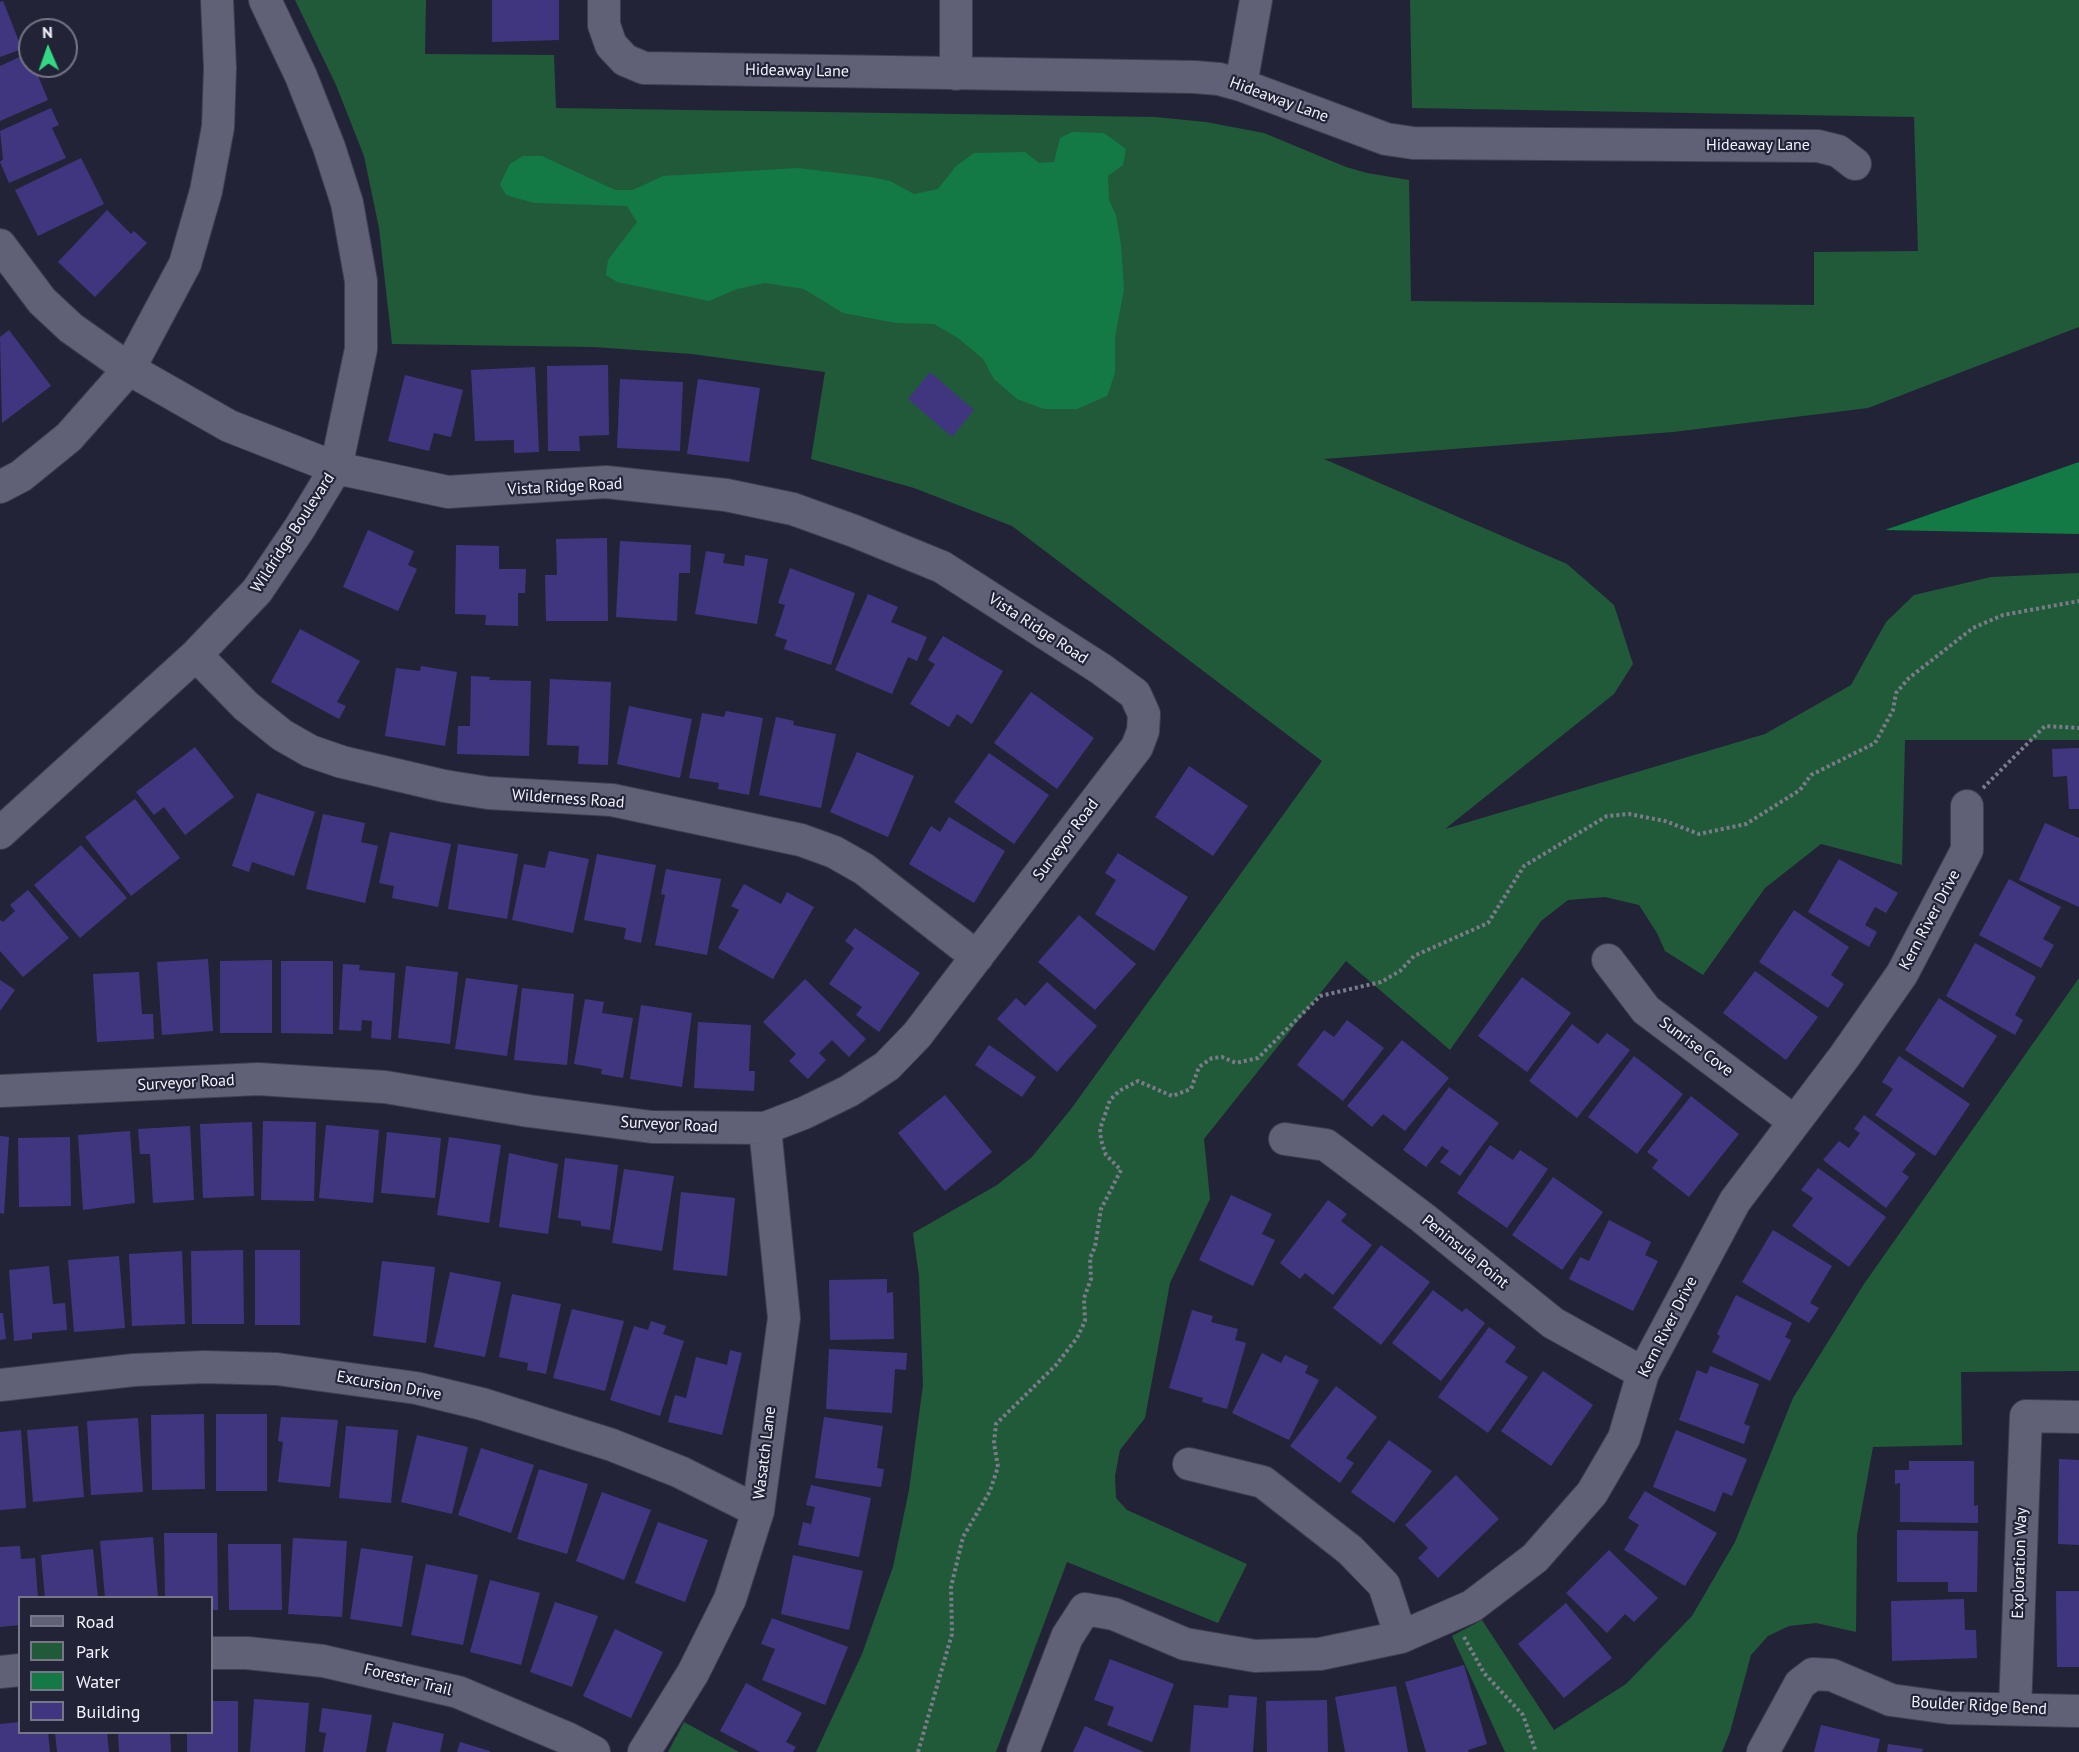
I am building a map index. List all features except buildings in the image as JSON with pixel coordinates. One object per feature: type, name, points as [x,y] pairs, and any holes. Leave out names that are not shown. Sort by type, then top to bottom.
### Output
[{"type":"street","points":[[0,487],[21,476],[69,437],[129,369],[185,264],[206,191],[218,127],[220,68],[217,0]]},
{"type":"street","name":"Wildridge Boulevard","points":[[0,833],[196,655],[257,591],[299,529],[336,468],[361,349],[361,281],[347,203],[329,147],[301,76],[265,0]]},
{"type":"street","name":"Hideaway Lane","points":[[604,0],[604,25],[611,45],[625,60],[644,68],[1195,77],[1219,79],[1241,85],[1386,139],[1413,143],[1818,146],[1838,151],[1855,164]]},
{"type":"street","points":[[956,0],[956,74]]},
{"type":"street","points":[[1241,85],[1256,0]]},
{"type":"street","name":"Vista Ridge Road","points":[[0,245],[42,301],[71,328],[129,369],[229,426],[336,468],[448,492],[606,482],[714,494],[793,509],[942,567],[1101,669],[1135,694],[1144,714]]},
{"type":"street","name":"Wilderness Road","points":[[196,655],[246,706],[282,735],[310,751],[342,762],[444,786],[488,793],[612,800],[801,840],[834,852],[864,869],[977,957]]},
{"type":"street","name":"Surveyor Road","points":[[0,1091],[258,1078],[385,1087],[530,1111],[652,1127],[765,1128],[804,1113],[849,1091],[887,1066],[917,1035],[1137,747],[1143,731],[1144,714]]},
{"type":"street","name":"Kern River Drive","points":[[1023,1752],[1067,1636],[1084,1609],[1114,1614],[1185,1644],[1255,1656],[1320,1654],[1401,1637],[1452,1615],[1472,1606],[1535,1558],[1592,1493],[1624,1438],[1643,1373],[1735,1201],[1844,1058],[1902,974],[1967,850],[1967,806]]},
{"type":"street","name":"Sunrise Cove","points":[[1608,960],[1646,1010],[1795,1122]]},
{"type":"street","name":"Wasatch Lane","points":[[644,1752],[693,1672],[730,1599],[758,1511],[784,1318],[765,1128]]},
{"type":"street","name":"Peninsula Point","points":[[1285,1139],[1326,1145],[1423,1218],[1553,1323],[1643,1373]]},
{"type":"street","name":"Excursion Drive","points":[[0,1385],[135,1370],[204,1367],[277,1369],[405,1387],[482,1404],[612,1445],[680,1472],[758,1511]]},
{"type":"street","name":"Exploration Way","points":[[2015,1709],[2026,1416],[2079,1417]]},
{"type":"street","points":[[1189,1464],[1263,1482],[1350,1550],[1384,1585],[1401,1637]]},
{"type":"street","name":"Forester Trail","points":[[213,1653],[247,1653],[323,1661],[458,1692],[569,1739],[594,1752]]},
{"type":"street","points":[[0,1672],[18,1670]]},
{"type":"street","name":"Boulder Ridge Bend","points":[[1763,1752],[1800,1684],[1813,1674],[1832,1675],[1892,1700],[1948,1708],[2079,1712]]},
{"type":"path","points":[[1881,733],[1893,710],[1896,693],[1909,678],[1973,628],[2003,615],[2079,601]]},
{"type":"path","points":[[1967,806],[2045,726],[2079,728]]},
{"type":"path","points":[[1452,1615],[1484,1674],[1522,1715],[1536,1752]]},
{"type":"green space","points":[[295,0],[426,0],[425,54],[554,55],[556,108],[1155,117],[1206,122],[1264,133],[1346,167],[1409,180],[1411,301],[1814,305],[1814,252],[1918,251],[1914,117],[1412,108],[1410,0],[2079,0],[2079,327],[1868,408],[1673,432],[1324,459],[1567,564],[1614,605],[1633,664],[1614,694],[1445,829],[1765,734],[1851,685],[1886,622],[1914,595],[1991,577],[2079,573],[2079,740],[1905,740],[1902,865],[1821,844],[1765,888],[1703,975],[1665,951],[1657,933],[1639,905],[1605,897],[1568,900],[1541,921],[1450,1050],[1346,961],[1204,1139],[1210,1199],[1170,1283],[1145,1418],[1120,1450],[1115,1476],[1116,1498],[1127,1510],[1247,1564],[1218,1623],[1067,1562],[996,1752],[816,1752],[862,1654],[893,1567],[909,1490],[923,1385],[919,1276],[913,1233],[997,1185],[1032,1157],[1071,1109],[1322,761],[1012,526],[914,488],[811,459],[825,372],[692,354],[594,347],[392,344],[379,228],[364,156],[336,85]]},
{"type":"green space","points":[[2079,978],[2079,1371],[1961,1372],[1962,1445],[1873,1447],[1857,1535],[1856,1632],[1816,1623],[1789,1626],[1768,1636],[1751,1655],[1730,1732],[1722,1752],[1505,1752],[1452,1636],[1482,1620],[1554,1730],[1626,1684],[1692,1616],[1735,1542],[1793,1398],[1864,1284]]},
{"type":"green space","points":[[684,1722],[739,1752],[668,1752]]},
{"type":"water","points":[[1072,132],[1104,133],[1126,149],[1123,165],[1108,176],[1109,200],[1116,215],[1121,245],[1124,289],[1115,337],[1115,373],[1107,396],[1077,409],[1044,409],[1017,399],[994,379],[983,359],[958,338],[934,324],[896,323],[843,313],[804,289],[765,283],[737,289],[709,301],[617,282],[606,275],[608,260],[637,222],[627,206],[534,203],[506,195],[500,184],[510,164],[523,156],[542,156],[615,190],[633,190],[663,176],[798,168],[890,181],[914,194],[938,189],[956,166],[974,153],[1025,152],[1039,163],[1054,162],[1060,138]]},
{"type":"water","points":[[2079,462],[2079,534],[1885,530]]}]
